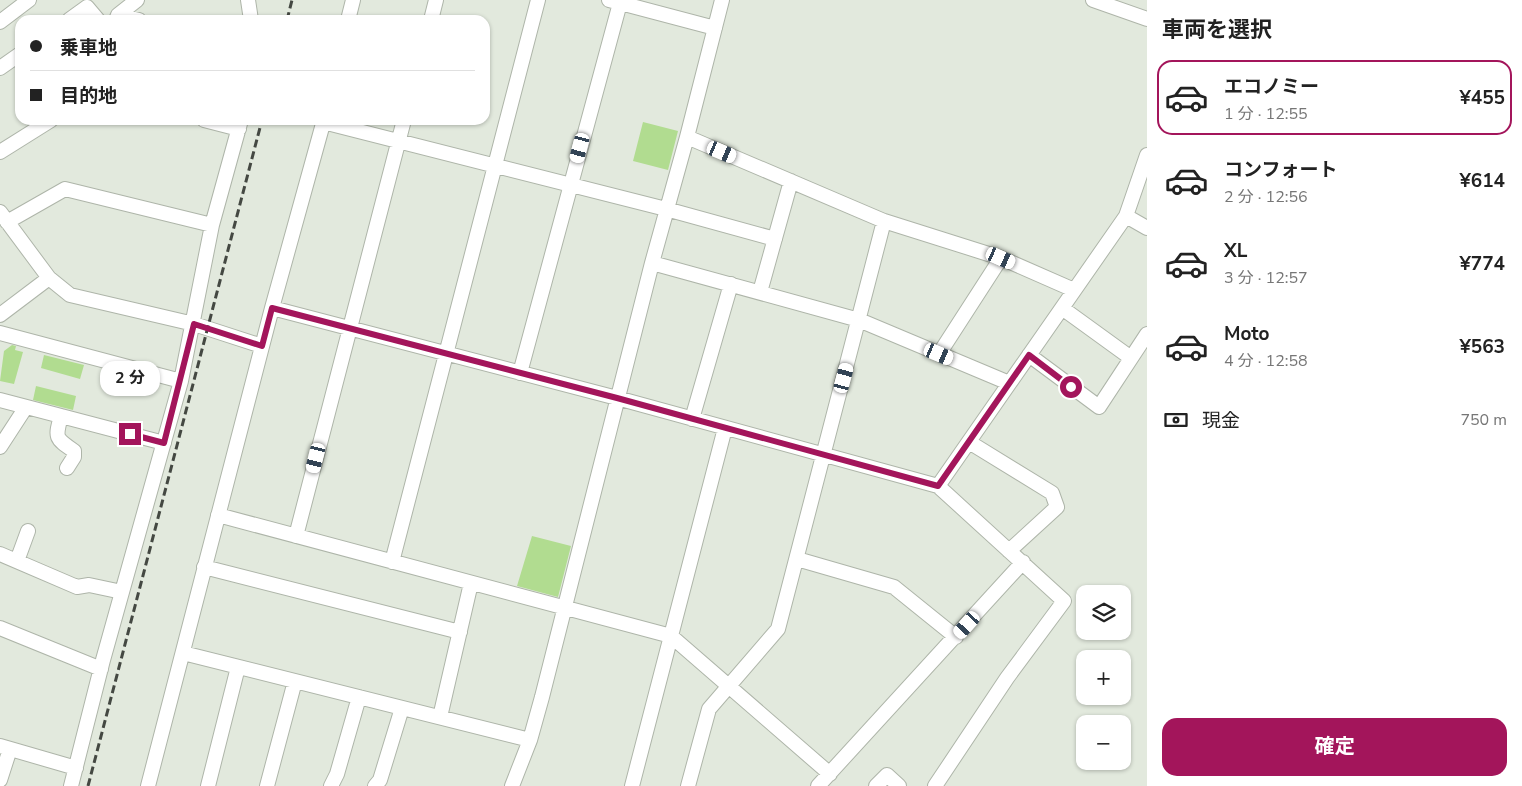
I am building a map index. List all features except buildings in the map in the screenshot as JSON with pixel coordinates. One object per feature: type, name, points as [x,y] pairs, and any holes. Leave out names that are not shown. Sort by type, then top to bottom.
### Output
[{"type":"street","points":[[0,22],[29,0]]},
{"type":"street","points":[[119,15],[137,0]]},
{"type":"street","points":[[248,0],[250,15]]},
{"type":"street","points":[[350,15],[354,0]]},
{"type":"street","points":[[432,15],[436,0]]},
{"type":"street","points":[[392,562],[538,0]]},
{"type":"street","points":[[512,786],[530,740],[666,209],[687,137],[722,0]]},
{"type":"street","points":[[1093,0],[1147,19]]},
{"type":"street","points":[[520,373],[570,185],[614,1],[715,28]]},
{"type":"street","points":[[76,15],[87,7],[94,15]]},
{"type":"street","points":[[0,68],[15,58]]},
{"type":"street","points":[[0,152],[43,125]]},
{"type":"street","points":[[71,786],[101,669],[181,381],[194,324],[212,225],[240,125]]},
{"type":"street","points":[[148,786],[262,346],[322,125]]},
{"type":"street","points":[[338,125],[666,209],[775,239]]},
{"type":"street","points":[[296,536],[403,125]]},
{"type":"street","points":[[687,137],[884,221],[1001,258],[1074,290]]},
{"type":"street","points":[[938,486],[1126,216],[1147,155]]},
{"type":"street","points":[[760,292],[791,181]]},
{"type":"street","points":[[212,225],[65,189],[4,217],[49,278],[70,295],[194,324],[262,346]]},
{"type":"street","points":[[1126,216],[1147,228]]},
{"type":"street","points":[[688,786],[710,709],[778,629],[884,221]]},
{"type":"street","points":[[939,354],[1001,258]]},
{"type":"street","points":[[652,263],[859,320],[1009,383]]},
{"type":"street","points":[[1,311],[49,278]]},
{"type":"street","points":[[692,419],[731,284]]},
{"type":"street","points":[[272,308],[617,398],[938,486],[1064,601],[1007,678],[935,786]]},
{"type":"street","points":[[1062,308],[1131,358]]},
{"type":"street","points":[[0,333],[181,381]]},
{"type":"street","points":[[1029,355],[1098,407],[1147,334]]},
{"type":"street","points":[[0,400],[164,443]]},
{"type":"street","points":[[0,447],[26,407]]},
{"type":"street","points":[[61,416],[56,435],[58,440],[74,451],[74,457],[66,468]]},
{"type":"street","points":[[632,786],[725,428]]},
{"type":"street","points":[[969,442],[1052,493],[1057,507],[1009,551]]},
{"type":"street","points":[[218,515],[671,636],[729,685],[823,783],[1023,562]]},
{"type":"street","points":[[16,561],[28,532]]},
{"type":"street","points":[[0,554],[78,587],[89,585],[122,592]]},
{"type":"street","points":[[797,559],[894,587],[956,637]]},
{"type":"street","points":[[204,567],[460,632]]},
{"type":"street","points":[[440,717],[471,583]]},
{"type":"street","points":[[0,628],[101,669]]},
{"type":"street","points":[[184,653],[530,740]]},
{"type":"street","points":[[208,786],[238,667]]},
{"type":"street","points":[[267,786],[295,681]]},
{"type":"street","points":[[331,786],[337,774],[359,697]]},
{"type":"street","points":[[374,786],[380,780],[402,708]]},
{"type":"street","points":[[0,780],[5,748],[76,768]]},
{"type":"street","points":[[876,786],[887,774],[899,786]]},
{"type":"railway","points":[[288,15],[292,0]]},
{"type":"railway","points":[[88,786],[261,125]]},
{"type":"route","points":[[130,434],[164,443],[194,324],[262,346],[272,308],[617,398],[938,486],[1029,355],[1071,387]]}]
